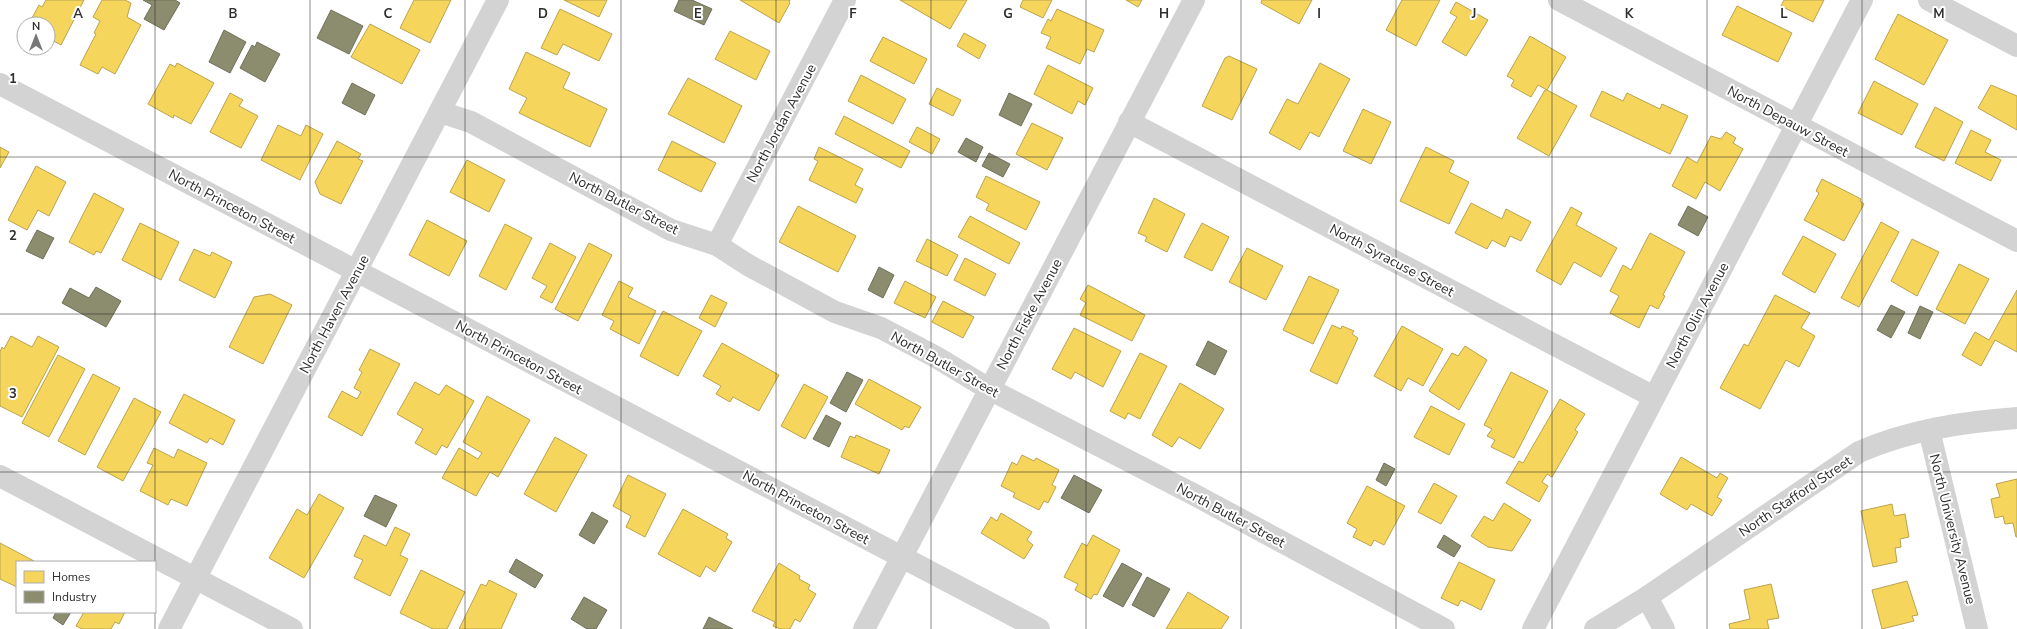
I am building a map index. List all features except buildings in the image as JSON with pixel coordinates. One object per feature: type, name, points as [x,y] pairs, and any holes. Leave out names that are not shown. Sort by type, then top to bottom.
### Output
[{"type":"street","name":"North Haven Avenue","points":[[169,629],[498,0]]},
{"type":"street","name":"North Jordan Avenue","points":[[717,245],[845,0]]},
{"type":"street","name":"North Fiske Avenue","points":[[864,629],[1194,0]]},
{"type":"street","name":"North Depauw Street","points":[[1559,0],[2017,241]]},
{"type":"street","name":"North Olin Avenue","points":[[1533,629],[1862,0]]},
{"type":"street","points":[[1929,0],[2017,46]]},
{"type":"street","name":"North Princeton Street","points":[[0,84],[1039,629]]},
{"type":"street","name":"North Butler Street","points":[[440,112],[471,122],[671,230],[717,245],[748,265],[835,312],[881,328],[936,357],[989,389],[1193,494],[1444,629]]},
{"type":"street","name":"North Syracuse Street","points":[[1129,122],[1654,397]]},
{"type":"street","name":"North Stafford Street","points":[[1595,629],[1647,597],[1859,452],[1886,440],[1929,430],[1972,422],[2017,418]]},
{"type":"street","name":"North University Avenue","points":[[1929,430],[1977,629]]},
{"type":"street","points":[[0,476],[292,629]]},
{"type":"street","points":[[1647,597],[1664,629]]}]
